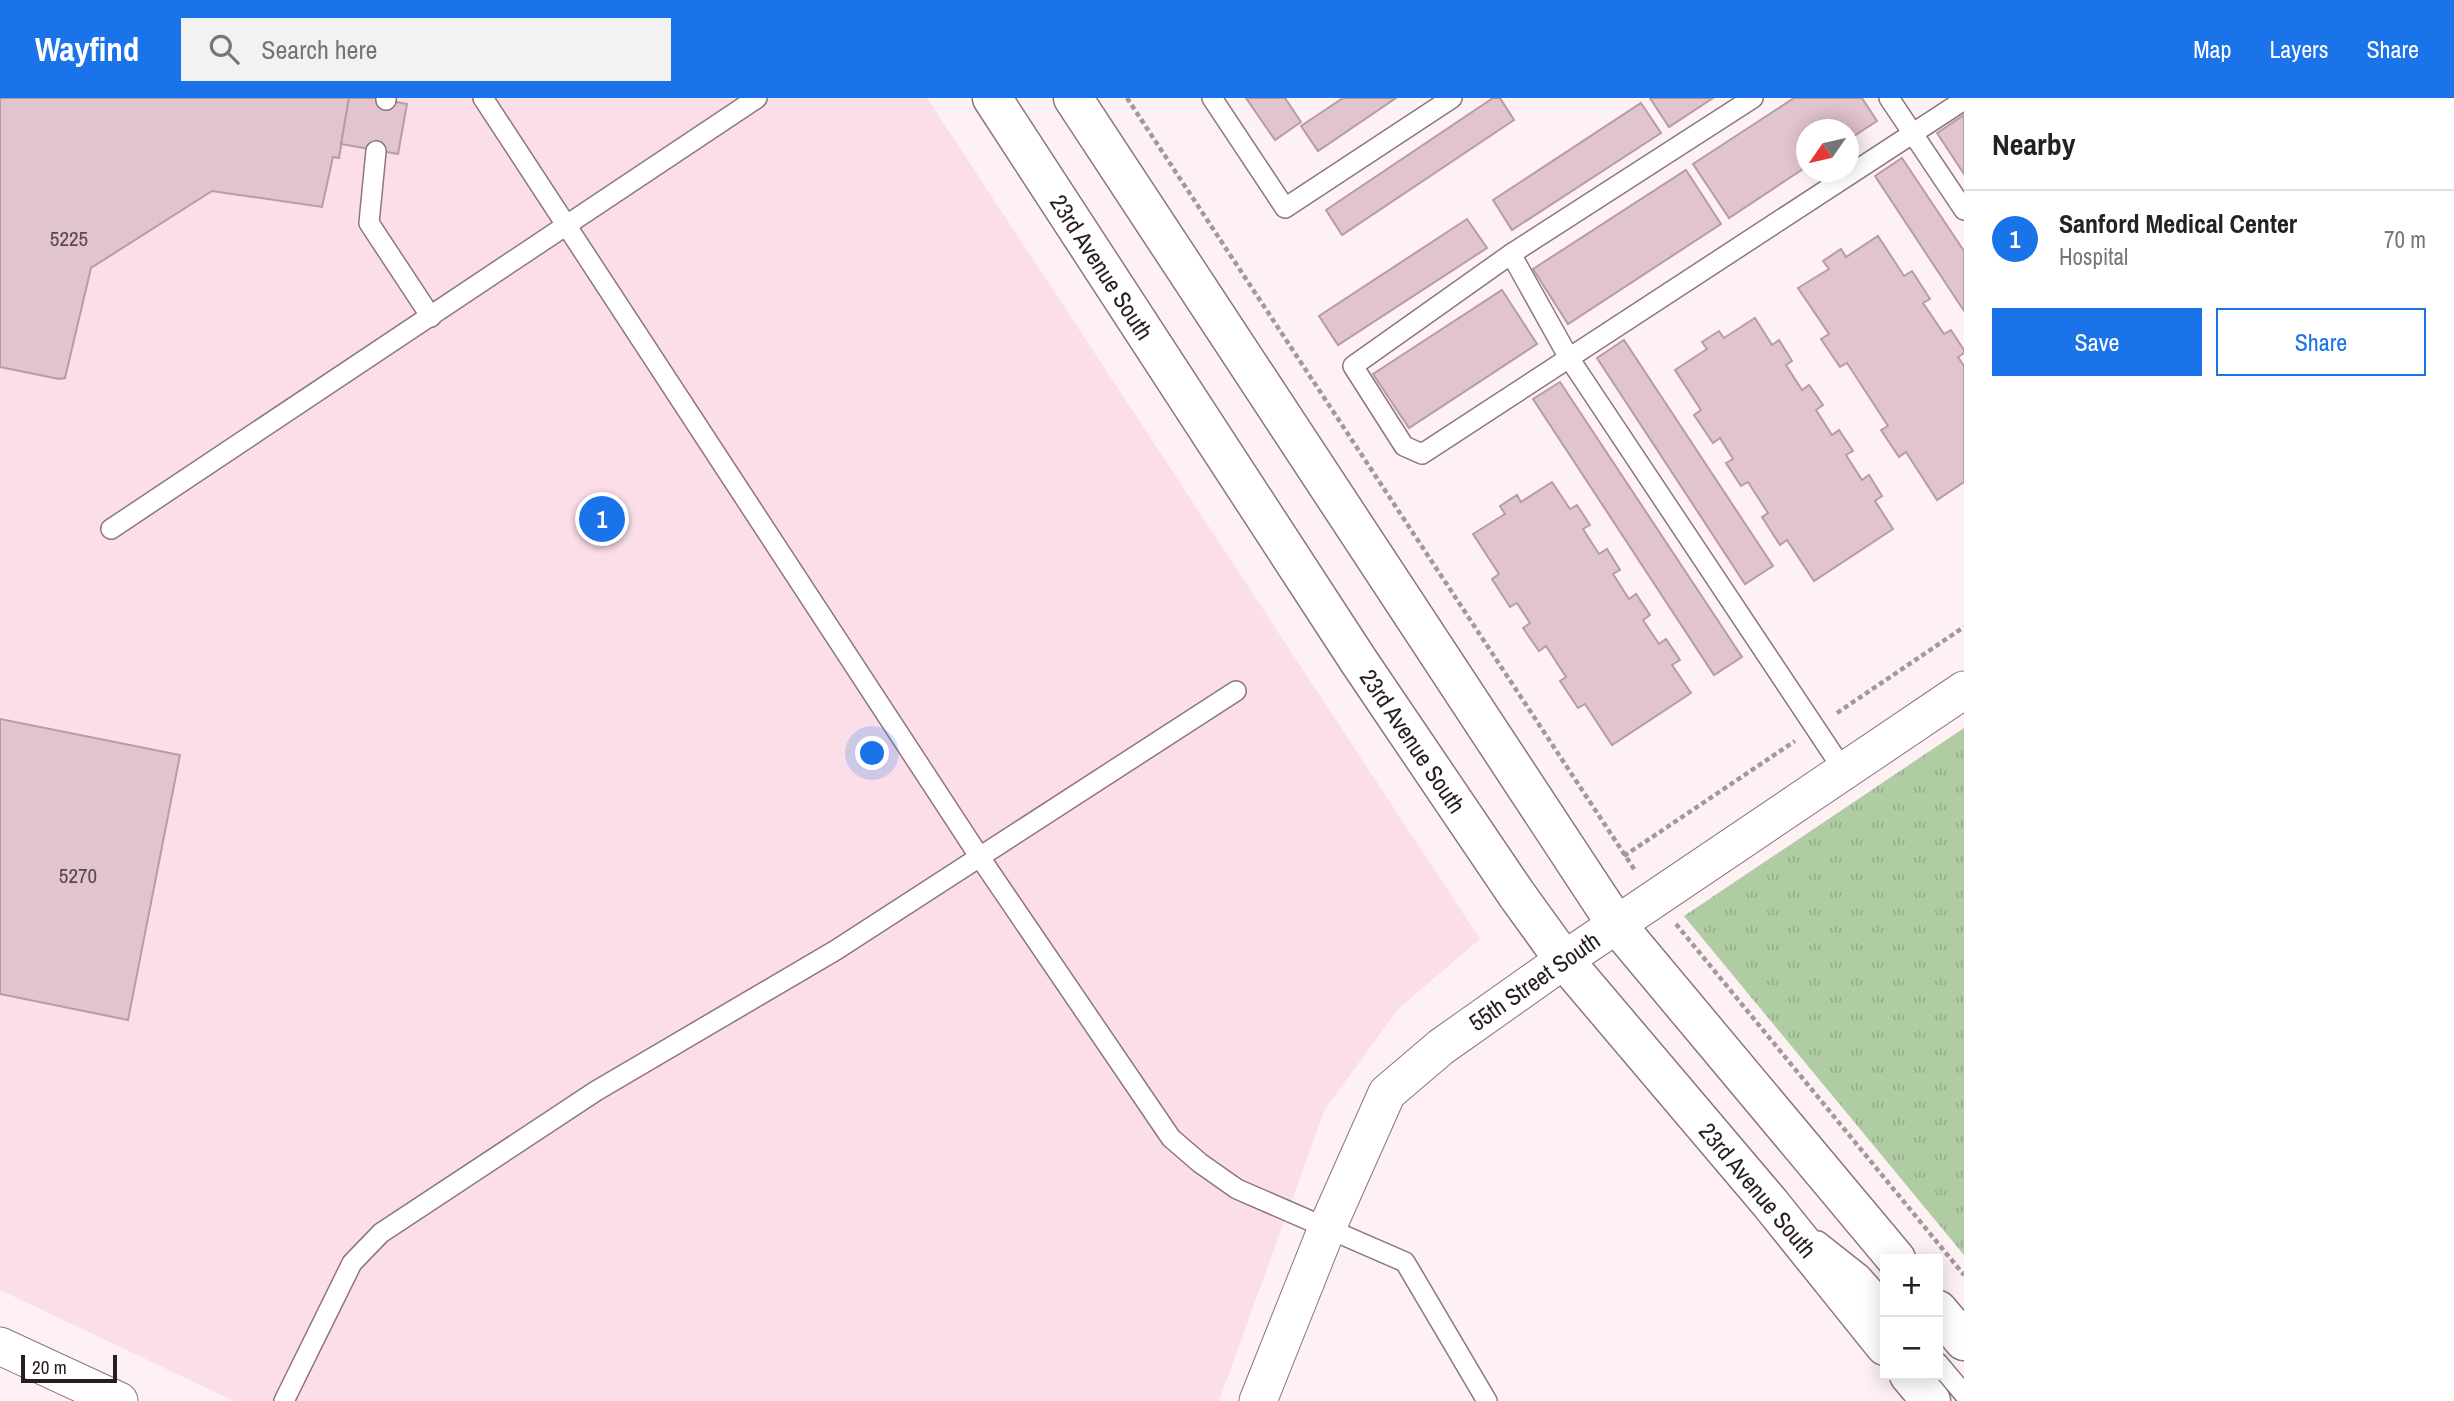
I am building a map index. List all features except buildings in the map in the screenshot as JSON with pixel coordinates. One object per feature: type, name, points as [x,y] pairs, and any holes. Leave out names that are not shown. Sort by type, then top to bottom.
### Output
[{"type":"street","name":"23rd Avenue South","points":[[992,98],[1358,660],[1517,895],[1564,960],[1770,1203],[1880,1340]]},
{"type":"street","points":[[1073,98],[1616,925],[1892,1254]]},
{"type":"street","name":"55th Street South","points":[[1258,1401],[1327,1228],[1387,1093],[1441,1047],[1564,960],[1964,690]]},
{"type":"street","points":[[1943,1316],[1964,1341]]},
{"type":"street","points":[[0,1346],[119,1401]]},
{"type":"street","points":[[1913,1380],[1931,1401]]},
{"type":"lane","points":[[483,98],[979,856],[1171,1138],[1199,1163],[1237,1189],[1405,1262],[1487,1401]]},
{"type":"lane","points":[[111,529],[757,98]]},
{"type":"lane","points":[[1212,98],[1285,208],[1452,98]]},
{"type":"lane","points":[[1753,98],[1511,254],[1353,366],[1404,446],[1422,454],[1964,100]]},
{"type":"lane","points":[[1889,98],[1964,210]]},
{"type":"lane","points":[[376,151],[369,223],[431,317]]},
{"type":"lane","points":[[1511,254],[1569,358],[1844,771]]},
{"type":"lane","points":[[284,1401],[352,1263],[381,1233],[596,1091],[836,950],[1236,691]]},
{"type":"lane","points":[[1770,1203],[1861,1275],[1880,1296]]},
{"type":"lane","points":[[1943,1369],[1964,1394]]},
{"type":"path","points":[[1127,98],[1616,845],[1656,898],[1964,1275]]},
{"type":"shaded area","points":[[0,98],[927,98],[1480,939],[1399,1008],[1325,1109],[1219,1401],[234,1401],[0,1290]]},
{"type":"green space","points":[[1964,728],[1964,1255],[1684,916]]},
{"type":"place","name":"Sanford Medical Center","points":[[602,519]]}]
